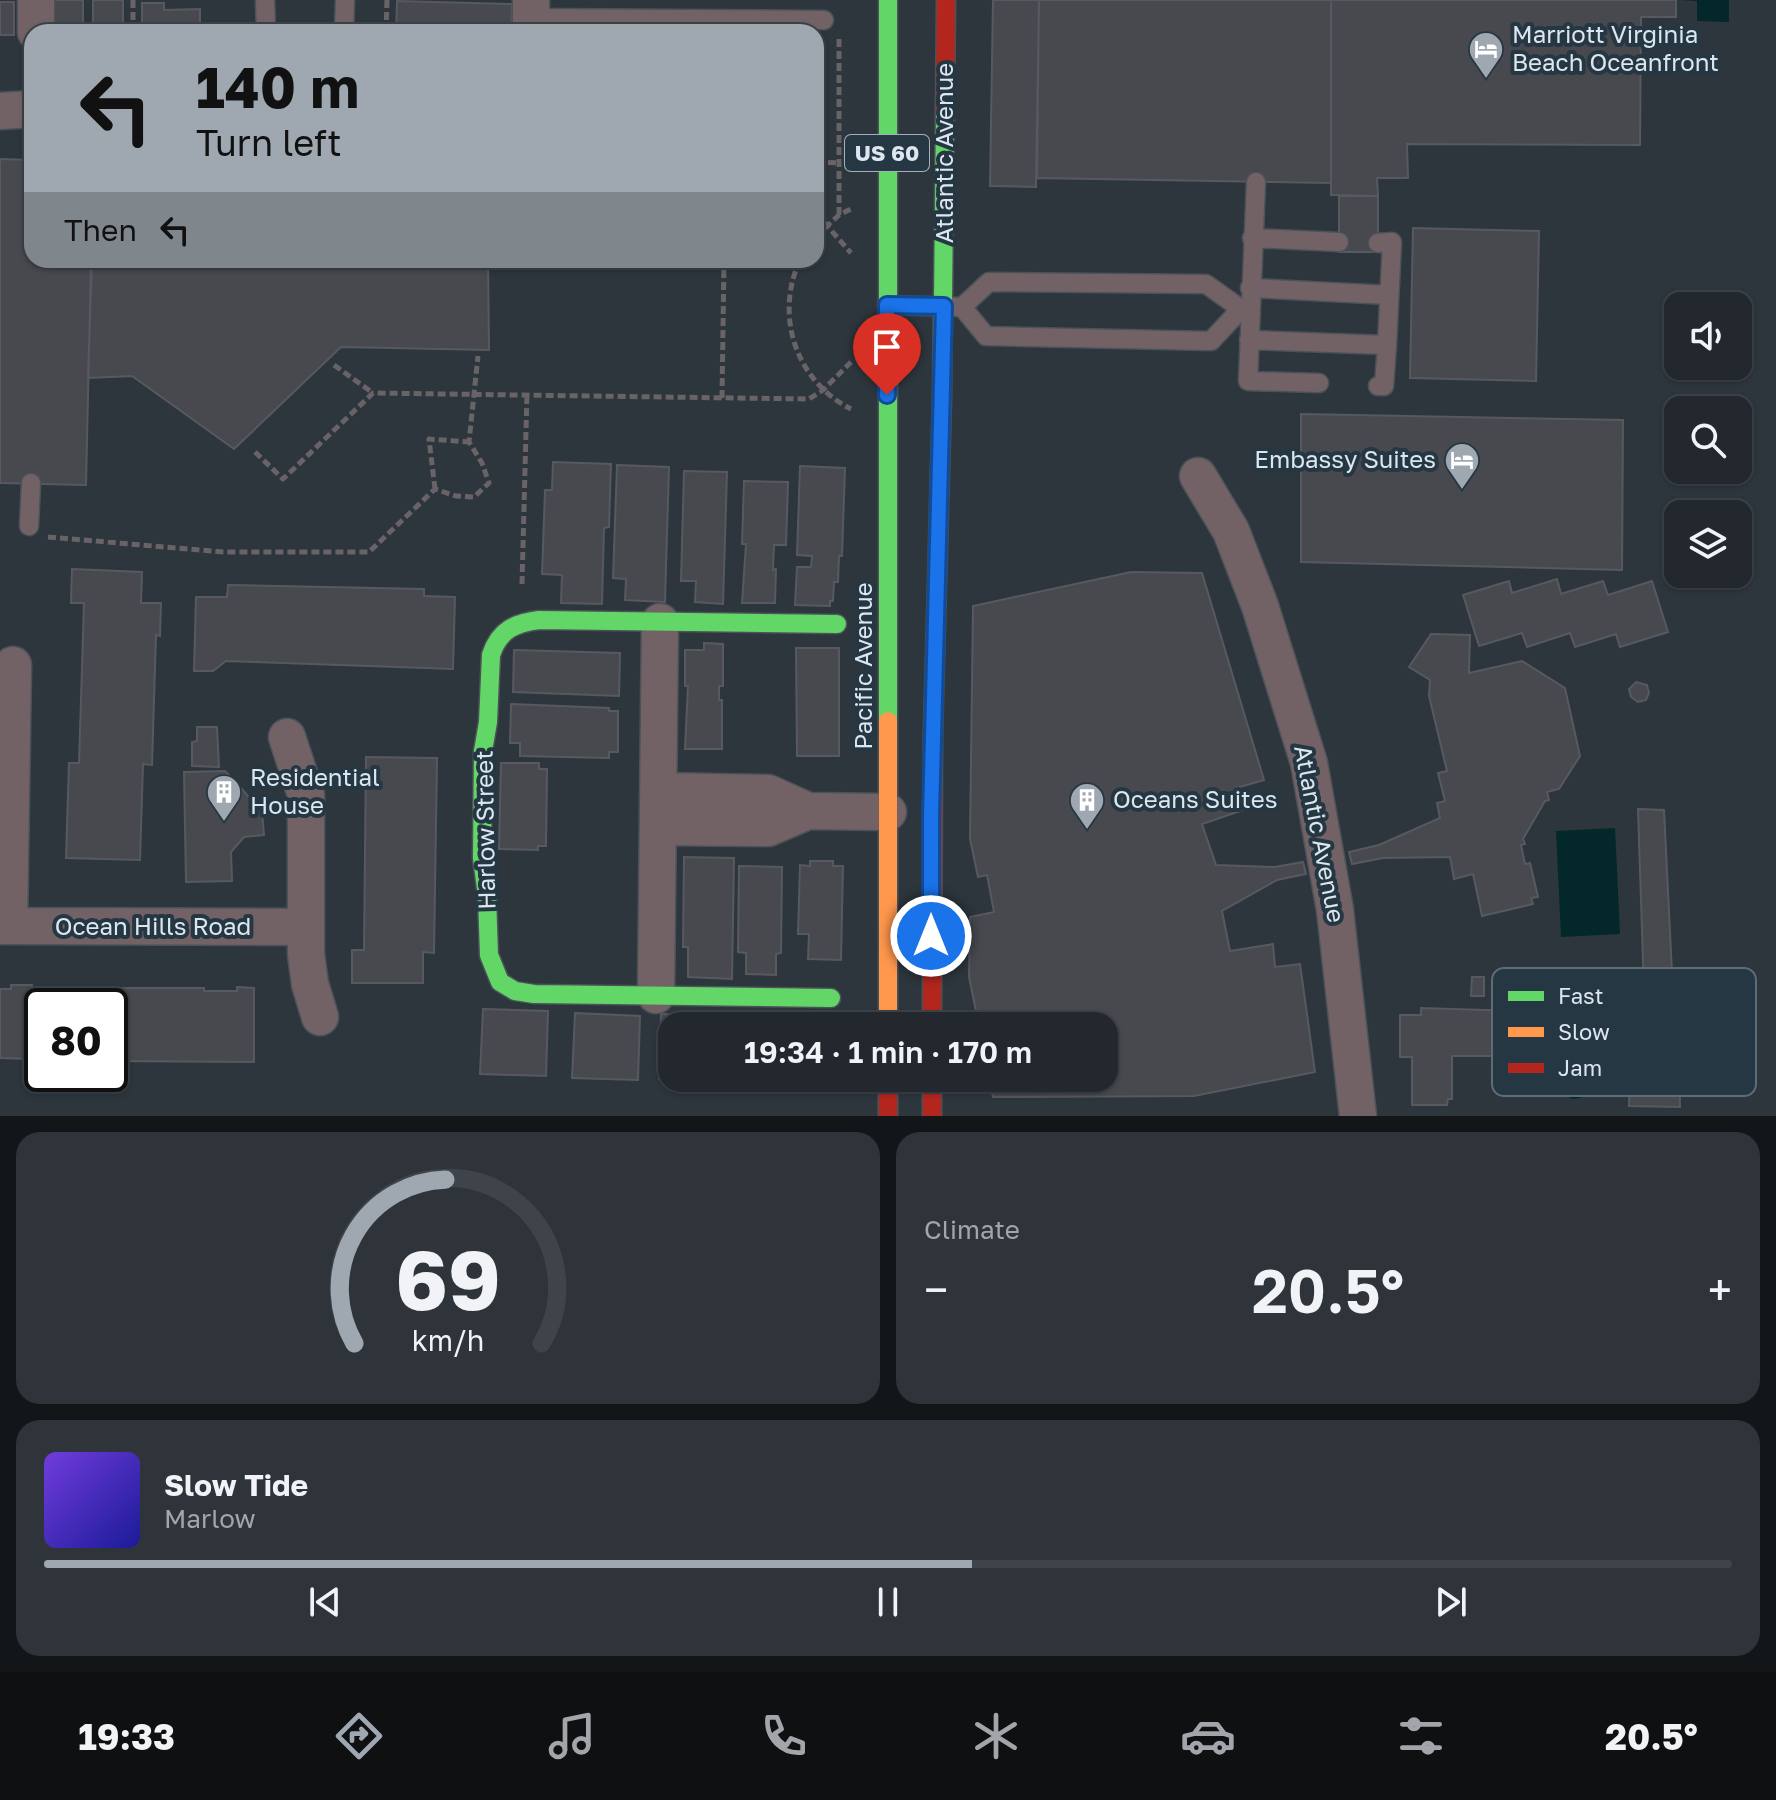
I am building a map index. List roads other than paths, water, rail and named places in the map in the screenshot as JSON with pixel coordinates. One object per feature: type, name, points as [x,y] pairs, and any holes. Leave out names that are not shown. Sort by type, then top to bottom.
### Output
[{"type":"main road","name":"US 60","points":[[887,305],[888,0]]},
{"type":"main road","name":"Atlantic Avenue","points":[[946,0],[953,307]]},
{"type":"main road","name":"Pacific Avenue","points":[[887,305],[888,1012]]},
{"type":"main road","name":"US 60","points":[[932,1012],[931,816],[953,307]]},
{"type":"main road","name":"Harlow Street","points":[[660,622],[521,622],[508,627],[500,635],[491,655],[490,706],[483,751],[482,858],[489,955],[493,969],[500,982],[515,991],[534,994],[831,998]]},
{"type":"main road","points":[[660,622],[837,624]]},
{"type":"main road","points":[[888,1092],[888,1116]]},
{"type":"main road","points":[[932,1092],[932,1116]]},
{"type":"street","points":[[36,0],[36,24]]},
{"type":"street","points":[[0,111],[24,110]]},
{"type":"street","name":"Atlantic Avenue","points":[[1198,476],[1231,531],[1260,606],[1309,763],[1335,910],[1358,1116]]},
{"type":"street","points":[[656,995],[660,622]]},
{"type":"street","points":[[5,926],[13,665]]},
{"type":"street","points":[[287,737],[306,795],[306,927],[310,984],[320,1017]]},
{"type":"street","points":[[659,791],[768,793],[808,811],[888,812]]},
{"type":"street","points":[[659,827],[768,828],[808,811]]},
{"type":"street","name":"Ocean Hills Road","points":[[5,926],[306,927]]},
{"type":"lane","points":[[265,0],[266,24]]},
{"type":"lane","points":[[344,24],[345,0]]},
{"type":"lane","points":[[531,17],[794,24]]},
{"type":"lane","points":[[824,25],[832,25]]},
{"type":"lane","points":[[1256,182],[1250,288],[1245,309],[1249,340],[1248,381],[1319,383]]},
{"type":"lane","points":[[1252,238],[1339,242]]},
{"type":"lane","points":[[1378,243],[1392,242],[1384,386],[1378,386]]},
{"type":"lane","points":[[887,305],[953,307],[989,282],[1206,284],[1245,309]]},
{"type":"lane","points":[[1250,288],[1389,295]]},
{"type":"lane","points":[[953,307],[986,336],[1211,341],[1245,309]]},
{"type":"lane","points":[[1249,340],[1387,345]]},
{"type":"lane","points":[[29,526],[31,483]]},
{"type":"place","name":"Marriott Virginia Beach Oceanfront","points":[[1486,80]]},
{"type":"place","name":"Embassy Suites","points":[[1462,491]]},
{"type":"place","name":"Residential House","points":[[224,823]]},
{"type":"place","name":"Oceans Suites","points":[[1087,831]]}]
